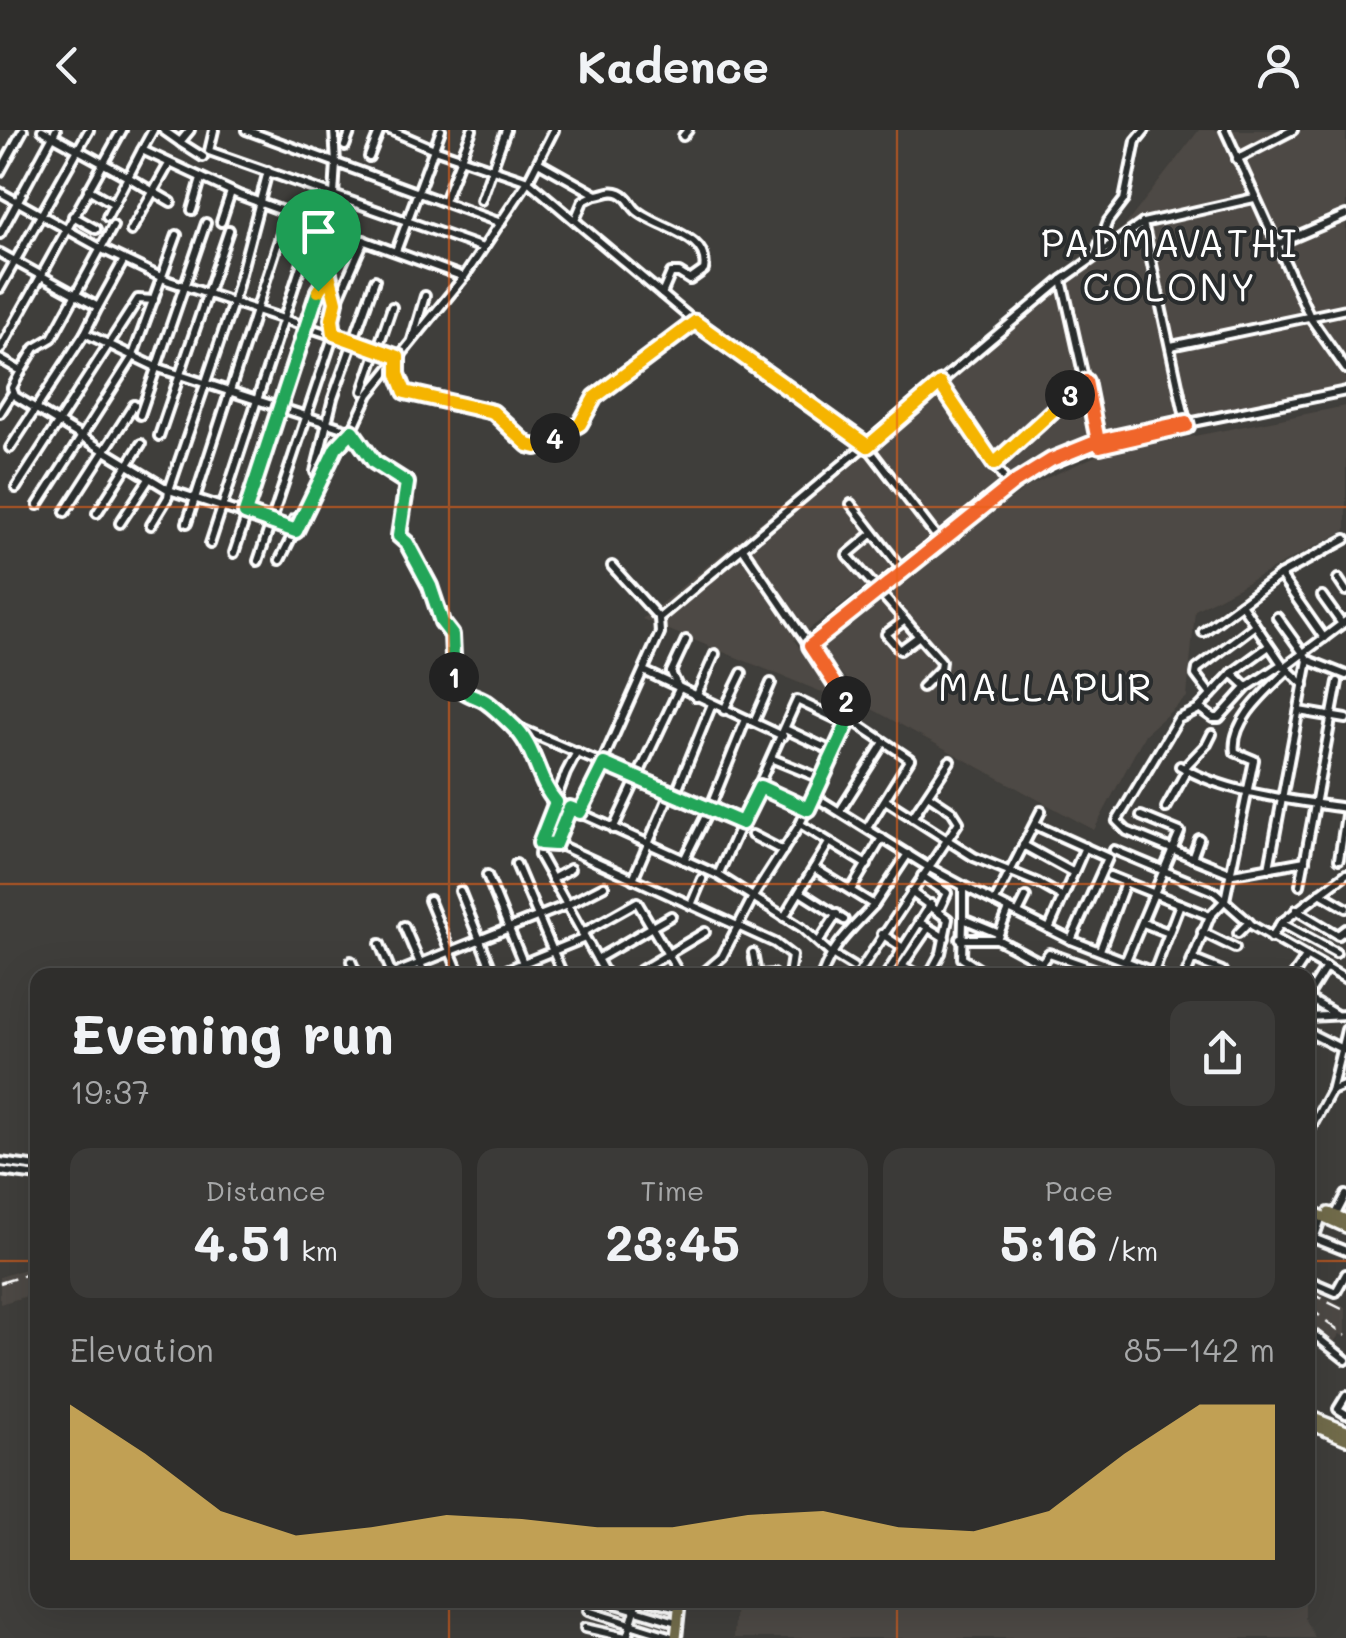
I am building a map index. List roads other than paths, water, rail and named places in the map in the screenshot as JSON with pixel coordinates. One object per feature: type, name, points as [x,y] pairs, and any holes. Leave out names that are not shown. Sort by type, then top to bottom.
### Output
[{"type":"main road","points":[[1315,1211],[1342,1221]]},
{"type":"main road","points":[[1321,1214],[1342,1221]]},
{"type":"main road","points":[[1315,1421],[1346,1431]]},
{"type":"main road","points":[[1315,1423],[1346,1439]]},
{"type":"main road","points":[[673,1638],[675,1608]]},
{"type":"main road","points":[[673,1638],[676,1608]]},
{"type":"street","points":[[0,172],[23,130]]},
{"type":"street","points":[[42,130],[54,132],[78,150],[171,202]]},
{"type":"street","points":[[0,288],[90,130]]},
{"type":"street","points":[[0,350],[122,130]]},
{"type":"street","points":[[107,217],[153,130]]},
{"type":"street","points":[[165,130],[202,158]]},
{"type":"street","points":[[180,142],[190,130]]},
{"type":"street","points":[[214,130],[209,151],[483,248]]},
{"type":"street","points":[[248,130],[501,223]]},
{"type":"street","points":[[334,130],[336,163],[329,274],[336,302]]},
{"type":"street","points":[[345,146],[352,130]]},
{"type":"street","points":[[369,157],[380,130]]},
{"type":"street","points":[[390,130],[408,133],[434,149],[528,182],[695,322],[868,446],[938,539]]},
{"type":"street","points":[[395,251],[441,130]]},
{"type":"street","points":[[444,202],[472,130]]},
{"type":"street","points":[[481,200],[506,130]]},
{"type":"street","points":[[280,560],[292,530],[336,448],[352,431],[369,394],[464,277],[528,182],[554,130]]},
{"type":"street","points":[[1132,130],[1136,140]]},
{"type":"street","points":[[1094,258],[1108,220],[1124,200],[1136,140],[1145,130]]},
{"type":"street","points":[[1226,130],[1311,319],[1346,369]]},
{"type":"street","points":[[1238,159],[1294,130]]},
{"type":"street","points":[[0,234],[54,132]]},
{"type":"street","points":[[142,150],[231,192],[464,277]]},
{"type":"street","points":[[538,162],[596,195]]},
{"type":"street","points":[[131,231],[168,164]]},
{"type":"street","points":[[152,525],[168,497],[234,300],[268,171]]},
{"type":"street","points":[[192,210],[201,180]]},
{"type":"street","points":[[88,189],[114,204]]},
{"type":"street","points":[[574,220],[583,201],[614,190],[636,210],[694,240],[706,262],[704,270],[690,280],[672,273],[662,294]]},
{"type":"street","points":[[0,192],[162,278],[398,357]]},
{"type":"street","points":[[221,222],[231,192]]},
{"type":"street","points":[[659,618],[1062,280],[1142,224],[1254,198]]},
{"type":"street","points":[[187,523],[288,212]]},
{"type":"street","points":[[73,216],[96,229]]},
{"type":"street","points":[[1276,245],[1346,216]]},
{"type":"street","points":[[140,415],[206,223]]},
{"type":"street","points":[[210,544],[315,223]]},
{"type":"street","points":[[1142,224],[1187,424]]},
{"type":"street","points":[[0,412],[35,348],[52,338],[113,226]]},
{"type":"street","points":[[158,436],[229,230]]},
{"type":"street","points":[[38,505],[132,358],[176,235]]},
{"type":"street","points":[[258,561],[334,334],[336,302],[364,240]]},
{"type":"street","points":[[0,253],[98,308]]},
{"type":"street","points":[[10,448],[85,333],[124,260]]},
{"type":"street","points":[[234,553],[318,291],[329,274]]},
{"type":"street","points":[[315,472],[334,398],[375,280]]},
{"type":"street","points":[[1062,280],[1099,443]]},
{"type":"street","points":[[412,342],[426,296]]},
{"type":"street","points":[[16,488],[140,297],[154,300]]},
{"type":"street","points":[[363,391],[392,307]]},
{"type":"street","points":[[1171,346],[1346,309]]},
{"type":"street","points":[[398,357],[398,374],[405,392],[493,412],[522,442],[536,447],[580,424],[595,397],[695,322]]},
{"type":"street","points":[[85,333],[158,368],[352,431],[374,462],[407,483],[399,536],[407,543],[434,595],[442,622],[452,635],[454,682],[512,725],[742,823]]},
{"type":"street","points":[[0,358],[20,371]]},
{"type":"street","points":[[994,464],[1086,381]]},
{"type":"street","points":[[940,384],[1011,483]]},
{"type":"street","points":[[876,589],[1011,483],[1099,443],[1346,393]]},
{"type":"street","points":[[12,394],[168,490],[292,530]]},
{"type":"street","points":[[65,512],[134,404]]},
{"type":"street","points":[[97,513],[141,444]]},
{"type":"street","points":[[120,523],[149,478]]},
{"type":"street","points":[[851,504],[900,567]]},
{"type":"street","points":[[292,530],[294,520]]},
{"type":"street","points":[[874,533],[847,555],[941,661],[940,670],[922,687]]},
{"type":"street","points":[[809,645],[938,539]]},
{"type":"street","points":[[1203,632],[1280,575],[1346,539]]},
{"type":"street","points":[[708,968],[722,957],[752,896],[800,824],[848,721],[844,696],[744,550]]},
{"type":"street","points":[[580,812],[660,633],[659,618],[612,566]]},
{"type":"street","points":[[1280,575],[1324,638]]},
{"type":"street","points":[[1338,579],[1346,591]]},
{"type":"street","points":[[1322,596],[1342,624],[1346,638]]},
{"type":"street","points":[[1241,604],[1285,667],[1304,685]]},
{"type":"street","points":[[1277,617],[1306,656],[1346,675]]},
{"type":"street","points":[[905,620],[886,634],[900,650],[919,636]]},
{"type":"street","points":[[1199,708],[1218,718],[1248,688],[1306,656],[1342,624]]},
{"type":"street","points":[[1211,695],[1196,674],[1197,669],[1255,625]]},
{"type":"street","points":[[666,682],[686,640]]},
{"type":"street","points":[[1269,646],[1232,673],[1199,708],[1178,718],[1117,821],[1127,831],[1233,874],[1304,861]]},
{"type":"street","points":[[696,697],[715,654]]},
{"type":"street","points":[[1269,868],[1304,685],[1306,656]]},
{"type":"street","points":[[1189,968],[1210,916],[1226,900],[1233,874],[1254,759],[1235,752],[1235,737],[1246,716],[1285,667]]},
{"type":"street","points":[[644,671],[724,710],[834,752]]},
{"type":"street","points":[[671,672],[679,688]]},
{"type":"street","points":[[724,710],[742,673]]},
{"type":"street","points":[[1232,673],[1248,688]]},
{"type":"street","points":[[684,860],[771,682]]},
{"type":"street","points":[[1300,885],[1338,682]]},
{"type":"street","points":[[613,829],[679,688]]},
{"type":"street","points":[[718,875],[797,700],[848,721],[910,758],[868,828]]},
{"type":"street","points":[[633,879],[712,704]]},
{"type":"street","points":[[1298,711],[1346,719]]},
{"type":"street","points":[[512,725],[534,754],[556,802],[718,875],[820,940],[830,953],[853,968]]},
{"type":"street","points":[[1166,808],[1183,768],[1208,744],[1212,734]]},
{"type":"street","points":[[840,811],[884,742]]},
{"type":"street","points":[[577,752],[538,852],[601,968]]},
{"type":"street","points":[[773,758],[822,779]]},
{"type":"street","points":[[912,818],[950,761]]},
{"type":"street","points":[[1183,768],[1202,778],[1346,812],[1339,859]]},
{"type":"street","points":[[760,787],[808,809]]},
{"type":"street","points":[[860,968],[958,819],[928,795]]},
{"type":"street","points":[[814,796],[963,886],[1071,940],[1146,968]]},
{"type":"street","points":[[885,800],[945,840],[1063,897]]},
{"type":"street","points":[[555,844],[570,808]]},
{"type":"street","points":[[995,901],[1042,810]]},
{"type":"street","points":[[1126,960],[1180,832],[1141,816]]},
{"type":"street","points":[[800,824],[867,865]]},
{"type":"street","points":[[1035,825],[1108,858],[1071,940]]},
{"type":"street","points":[[752,835],[782,852]]},
{"type":"street","points":[[850,890],[882,838]]},
{"type":"street","points":[[1192,858],[1199,839]]},
{"type":"street","points":[[540,843],[555,844],[775,943],[792,956],[790,968]]},
{"type":"street","points":[[784,917],[829,843]]},
{"type":"street","points":[[1023,845],[1074,873]]},
{"type":"street","points":[[1049,928],[1084,848]]},
{"type":"street","points":[[1114,850],[1216,892],[1271,938],[1346,979]]},
{"type":"street","points":[[825,968],[841,937],[874,905],[908,854]]},
{"type":"street","points":[[516,864],[559,968]]},
{"type":"street","points":[[814,868],[874,905]]},
{"type":"street","points":[[552,879],[570,869]]},
{"type":"street","points":[[1271,938],[1296,910],[1346,874]]},
{"type":"street","points":[[487,876],[525,968]]},
{"type":"street","points":[[922,876],[948,893],[939,910]]},
{"type":"street","points":[[1110,876],[1210,916]]},
{"type":"street","points":[[691,905],[702,879]]},
{"type":"street","points":[[1338,880],[1346,886]]},
{"type":"street","points":[[1100,950],[1125,884]]},
{"type":"street","points":[[410,968],[567,905],[604,886]]},
{"type":"street","points":[[963,886],[962,958],[977,968]]},
{"type":"street","points":[[460,891],[491,968]]},
{"type":"street","points":[[800,892],[840,917],[820,940]]},
{"type":"street","points":[[911,892],[948,920],[941,952],[933,968]]},
{"type":"street","points":[[1320,893],[1346,908]]},
{"type":"street","points":[[1018,912],[1026,897]]},
{"type":"street","points":[[428,900],[457,968]]},
{"type":"street","points":[[512,968],[584,936],[636,902],[676,968]]},
{"type":"street","points":[[890,968],[931,904]]},
{"type":"street","points":[[1159,968],[1180,904]]},
{"type":"street","points":[[990,950],[1010,908]]},
{"type":"street","points":[[1296,910],[1338,935],[1346,929]]},
{"type":"street","points":[[597,959],[672,916]]},
{"type":"street","points":[[963,918],[1042,963]]},
{"type":"street","points":[[919,922],[944,938]]},
{"type":"street","points":[[1238,934],[1248,922]]},
{"type":"street","points":[[1143,923],[1169,933]]},
{"type":"street","points":[[1281,923],[1336,953]]},
{"type":"street","points":[[404,926],[422,968]]},
{"type":"street","points":[[906,968],[902,966],[928,928]]},
{"type":"street","points":[[645,968],[704,932]]},
{"type":"street","points":[[1202,932],[1235,948]]},
{"type":"street","points":[[882,934],[903,948]]},
{"type":"street","points":[[960,939],[997,936]]},
{"type":"street","points":[[380,944],[389,968]]},
{"type":"street","points":[[1038,968],[1052,952],[1093,968]]},
{"type":"street","points":[[753,953],[757,968]]},
{"type":"street","points":[[1299,968],[1306,957]]},
{"type":"street","points":[[1192,959],[1214,968]]},
{"type":"street","points":[[352,962],[354,968]]},
{"type":"street","points":[[1315,985],[1326,967]]},
{"type":"street","points":[[1315,1001],[1336,1014]]},
{"type":"street","points":[[1315,1016],[1346,1015]]},
{"type":"street","points":[[1315,1120],[1330,1091],[1346,1030]]},
{"type":"street","points":[[1315,1035],[1344,1049]]},
{"type":"street","points":[[1330,1091],[1346,1085]]},
{"type":"street","points":[[0,1162],[30,1166]]},
{"type":"street","points":[[0,1171],[30,1175]]},
{"type":"street","points":[[1342,1221],[1346,1196]]},
{"type":"street","points":[[1315,1228],[1321,1214]]},
{"type":"street","points":[[1315,1239],[1346,1251]]},
{"type":"street","points":[[1315,1283],[1336,1292],[1346,1274]]},
{"type":"street","points":[[1315,1336],[1346,1360]]},
{"type":"street","points":[[1346,1396],[1338,1409],[1346,1414]]},
{"type":"street","points":[[629,1608],[673,1621]]},
{"type":"street","points":[[588,1610],[673,1638]]},
{"type":"street","points":[[584,1628],[628,1638],[635,1610]]},
{"type":"railway","points":[[0,1283],[30,1274]]},
{"type":"railway","points":[[1315,1296],[1346,1311]]},
{"type":"railway","points":[[1315,1312],[1346,1336]]},
{"type":"district","name":"PADMAVATHI COLONY","points":[[1170,264]]},
{"type":"district","name":"MALLAPUR","points":[[1046,686]]}]
